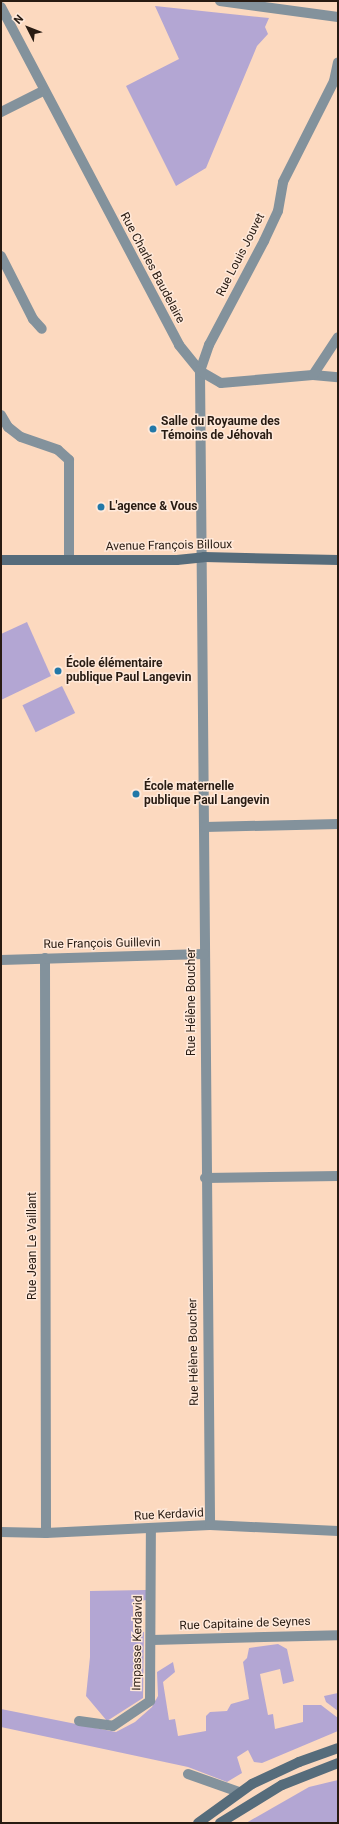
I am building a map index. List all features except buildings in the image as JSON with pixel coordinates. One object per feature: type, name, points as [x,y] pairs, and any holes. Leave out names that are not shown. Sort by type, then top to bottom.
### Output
[{"type":"main road","name":"Avenue François Billoux","points":[[1,560],[177,560],[204,557],[338,560]]},
{"type":"main road","points":[[198,1823],[239,1792],[275,1772],[338,1748]]},
{"type":"main road","points":[[220,1823],[282,1785],[338,1763]]},
{"type":"street","points":[[220,1],[338,16]]},
{"type":"street","name":"Rue Charles Baudelaire","points":[[1,7],[43,90],[179,345],[200,371]]},
{"type":"street","name":"Rue Louis Jouvet","points":[[200,371],[209,344],[267,235],[278,211],[283,182],[334,81],[338,62]]},
{"type":"street","points":[[1,112],[43,90]]},
{"type":"street","points":[[1,256],[33,319],[42,328]]},
{"type":"street","points":[[313,375],[338,337]]},
{"type":"street","points":[[204,557],[201,531],[200,371],[222,383],[313,375],[338,377]]},
{"type":"street","points":[[1,415],[8,427],[21,437],[58,450],[69,460],[69,560]]},
{"type":"street","name":"Rue Hélène Boucher","points":[[204,557],[205,1178],[210,1525]]},
{"type":"street","points":[[205,827],[338,824]]},
{"type":"street","name":"Rue François Guillevin","points":[[1,960],[204,954]]},
{"type":"street","name":"Rue Jean Le Vaillant","points":[[45,958],[46,1533]]},
{"type":"street","points":[[205,1178],[338,1176]]},
{"type":"street","name":"Rue Kerdavid","points":[[1,1532],[46,1533],[210,1525],[338,1531]]},
{"type":"street","name":"Impasse Kerdavid","points":[[79,1721],[113,1726],[150,1701],[152,1640],[151,1529]]},
{"type":"street","name":"Rue Capitaine de Seynes","points":[[152,1640],[338,1635]]},
{"type":"street","points":[[188,1774],[239,1792]]},
{"type":"shaded area","points":[[155,6],[269,18],[265,27],[268,34],[257,46],[206,168],[176,186],[126,86],[179,59]]},
{"type":"shaded area","points":[[27,622],[51,676],[1,700],[1,634]]},
{"type":"shaded area","points":[[62,686],[75,713],[36,732],[22,705]]},
{"type":"shaded area","points":[[146,1590],[146,1600],[133,1602],[133,1631],[144,1632],[143,1698],[107,1721],[86,1696],[90,1657],[90,1591]]},
{"type":"shaded area","points":[[278,1644],[287,1649],[294,1681],[283,1684],[280,1669],[260,1674],[268,1715],[273,1714],[275,1729],[303,1722],[303,1705],[321,1705],[338,1718],[338,1731],[262,1763],[254,1762],[248,1750],[237,1757],[242,1773],[227,1782],[188,1767],[1,1727],[1,1709],[116,1732],[135,1722],[152,1707],[158,1696],[157,1672],[173,1662],[175,1672],[163,1682],[169,1720],[175,1719],[178,1736],[206,1731],[206,1716],[210,1712],[227,1711],[231,1704],[249,1699],[243,1662],[247,1658],[249,1648]]},
{"type":"shaded area","points":[[338,1693],[338,1711],[326,1702],[324,1696]]},
{"type":"shaded area","points":[[338,1780],[338,1823],[246,1823],[309,1787]]},
{"type":"place","name":"Salle du Royaume des Témoins de Jéhovah","points":[[153,429]]},
{"type":"place","name":"L'agence & Vous","points":[[101,507]]},
{"type":"place","name":"École élémentaire publique Paul Langevin","points":[[58,671]]},
{"type":"place","name":"École maternelle publique Paul Langevin","points":[[136,794]]}]
